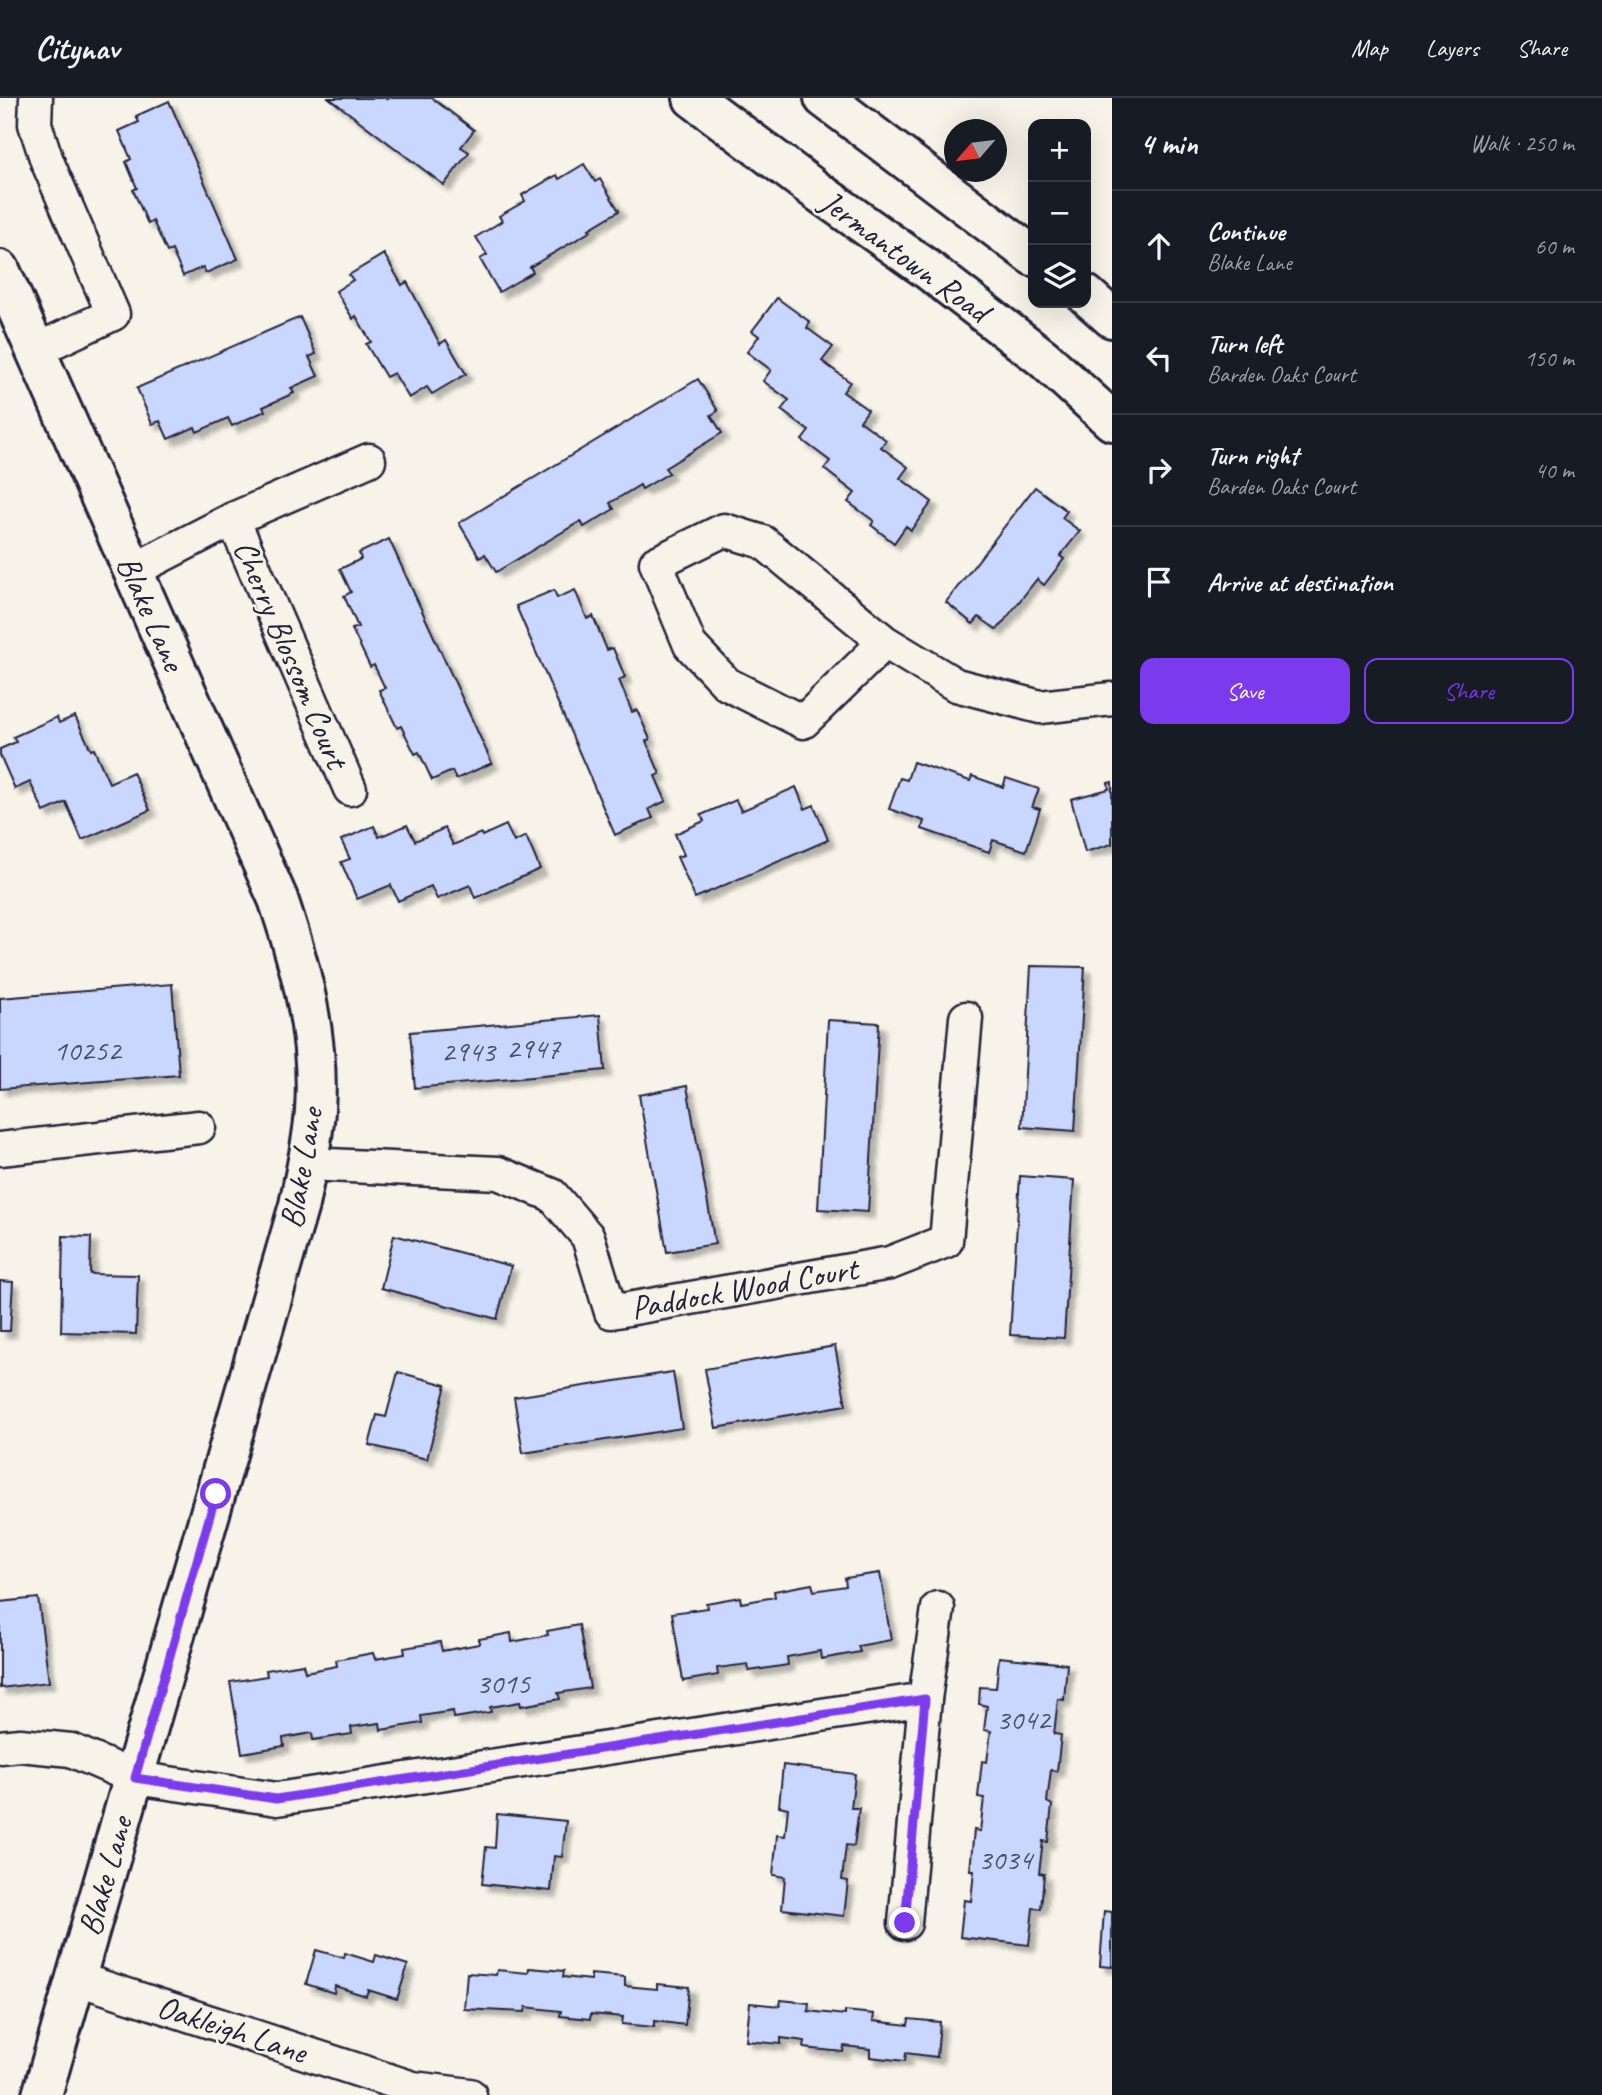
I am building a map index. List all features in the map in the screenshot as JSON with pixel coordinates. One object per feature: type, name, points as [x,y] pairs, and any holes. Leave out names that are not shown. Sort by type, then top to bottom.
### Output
[{"type":"street","points":[[34,351],[113,314],[47,161],[35,124],[36,98]]},
{"type":"street","name":"Jermantown Road","points":[[693,98],[1023,342],[1112,421]]},
{"type":"street","points":[[824,98],[1028,252]]},
{"type":"street","name":"Blake Lane","points":[[0,270],[278,899],[298,956],[310,1024],[315,1078],[315,1110],[299,1205],[42,2095]]},
{"type":"street","points":[[1091,299],[1112,318]]},
{"type":"street","points":[[132,571],[233,519],[369,460]]},
{"type":"street","name":"Cherry Blossom Court","points":[[233,519],[350,789]]},
{"type":"street","points":[[885,642],[803,722],[727,684],[690,645],[656,564],[724,530],[763,542],[885,642],[956,685],[1040,708],[1112,699]]},
{"type":"street","name":"Paddock Wood Court","points":[[307,1164],[498,1173],[552,1195],[588,1237],[611,1311],[890,1263],[946,1241],[966,1018]]},
{"type":"street","points":[[0,1149],[199,1127]]},
{"type":"street","points":[[905,1923],[925,1699],[938,1608]]},
{"type":"street","points":[[0,1747],[20,1745],[71,1750],[135,1778],[276,1799],[925,1699]]},
{"type":"street","name":"Oakleigh Lane","points":[[75,1978],[413,2088],[470,2095]]},
{"type":"building","points":[[329,98],[432,98],[474,130],[461,147],[469,152],[444,185]]},
{"type":"building","points":[[169,101],[238,259],[206,273],[203,267],[183,276],[172,250],[167,252],[153,221],[148,224],[133,190],[137,188],[126,162],[131,159],[119,131],[139,122],[136,116]]},
{"type":"building","points":[[584,164],[595,182],[600,179],[619,211],[530,267],[533,272],[499,292],[480,259],[487,255],[476,237],[502,221],[499,216],[525,201],[522,195],[557,175],[559,179]]},
{"type":"building","points":[[384,254],[402,285],[407,282],[440,344],[446,340],[466,374],[432,394],[427,387],[409,398],[394,373],[386,377],[366,344],[371,342],[356,316],[353,319],[336,291],[353,280],[349,275]]},
{"type":"building","points":[[777,298],[810,322],[807,328],[833,347],[822,361],[850,382],[843,392],[868,410],[860,421],[886,440],[881,447],[908,467],[900,478],[932,502],[911,530],[906,526],[894,543],[871,525],[874,521],[848,502],[855,493],[824,469],[830,461],[802,440],[809,431],[781,410],[789,400],[763,381],[771,370],[747,352],[759,336],[752,331]]},
{"type":"building","points":[[300,317],[316,354],[309,357],[318,376],[291,388],[294,393],[263,407],[265,411],[232,426],[228,418],[197,432],[195,427],[168,439],[160,421],[152,424],[137,388]]},
{"type":"building","points":[[698,379],[718,411],[711,415],[722,433],[665,468],[669,473],[642,489],[640,485],[610,503],[614,509],[584,527],[581,521],[496,572],[485,554],[480,558],[459,523]]},
{"type":"building","points":[[1035,487],[1067,511],[1062,518],[1080,531],[1060,556],[1064,559],[1044,585],[1037,579],[997,630],[979,617],[973,624],[946,602]]},
{"type":"building","points":[[389,539],[492,763],[456,779],[452,771],[432,780],[419,752],[415,754],[401,726],[397,728],[379,690],[385,688],[374,665],[370,667],[352,629],[358,627],[344,596],[351,592],[340,569],[361,559],[359,553]]},
{"type":"building","points":[[554,590],[557,598],[575,590],[587,619],[593,616],[607,650],[613,648],[625,677],[619,680],[632,712],[637,710],[650,739],[646,741],[660,774],[655,776],[666,801],[649,809],[653,818],[615,835],[516,606]]},
{"type":"building","points":[[75,716],[109,783],[133,772],[150,810],[82,840],[66,802],[44,812],[30,782],[15,789],[0,755],[0,749],[16,742],[13,737],[57,717],[59,723]]},
{"type":"building","points":[[913,762],[970,781],[972,776],[1003,787],[1006,778],[1039,789],[1032,807],[1040,809],[1026,851],[993,840],[989,852],[922,829],[924,821],[889,809],[900,778],[907,780]]},
{"type":"building","points":[[1112,782],[1112,844],[1085,852],[1071,799],[1109,789],[1108,783]]},
{"type":"building","points":[[796,787],[805,809],[814,805],[828,840],[695,898],[677,857],[684,855],[675,834],[704,821],[701,815],[736,800],[741,811]]},
{"type":"building","points":[[407,825],[415,841],[445,828],[453,845],[506,825],[514,842],[526,836],[540,869],[475,898],[470,885],[437,899],[431,886],[398,901],[391,885],[357,899],[341,862],[350,859],[341,840],[374,826],[379,837]]},
{"type":"building","points":[[1031,966],[1085,967],[1075,1131],[1022,1127]]},
{"type":"building","points":[[172,984],[179,1075],[0,1089],[0,998]]},
{"type":"building","points":[[600,1015],[605,1070],[415,1088],[410,1032]]},
{"type":"building","points":[[828,1020],[879,1023],[868,1212],[818,1209]]},
{"type":"building","points":[[687,1086],[715,1244],[667,1252],[639,1095]]},
{"type":"building","points":[[1020,1176],[1074,1180],[1064,1338],[1010,1335]]},
{"type":"building","points":[[394,1235],[511,1266],[497,1319],[381,1288]]},
{"type":"building","points":[[63,1236],[91,1237],[90,1274],[138,1275],[136,1334],[61,1332]]},
{"type":"building","points":[[0,1281],[13,1282],[10,1331],[0,1331]]},
{"type":"building","points":[[835,1346],[846,1405],[716,1428],[705,1369]]},
{"type":"building","points":[[398,1372],[446,1385],[427,1459],[369,1445],[377,1415],[386,1417]]},
{"type":"building","points":[[673,1372],[682,1428],[523,1453],[514,1397]]},
{"type":"building","points":[[880,1573],[891,1640],[858,1646],[860,1652],[821,1659],[820,1651],[787,1657],[788,1665],[749,1671],[748,1664],[717,1668],[718,1675],[683,1681],[672,1613],[707,1608],[706,1603],[740,1597],[741,1603],[775,1597],[774,1591],[812,1584],[814,1591],[846,1586],[845,1578]]},
{"type":"building","points":[[38,1598],[49,1682],[0,1688],[0,1602]]},
{"type":"building","points":[[579,1625],[590,1688],[558,1693],[560,1699],[521,1706],[520,1702],[490,1707],[491,1712],[454,1718],[453,1711],[421,1716],[422,1723],[381,1730],[380,1723],[351,1727],[352,1734],[313,1740],[312,1733],[283,1738],[284,1746],[242,1753],[230,1682],[267,1676],[266,1670],[303,1664],[305,1672],[337,1666],[336,1660],[373,1653],[375,1659],[405,1654],[404,1648],[440,1642],[442,1651],[479,1644],[479,1639],[511,1633],[512,1642]]},
{"type":"building","points":[[999,1657],[1067,1664],[1064,1700],[1058,1699],[1054,1734],[1061,1735],[1057,1771],[1051,1770],[1047,1802],[1052,1805],[1048,1842],[1043,1841],[1039,1873],[1044,1874],[1041,1909],[1033,1908],[1029,1945],[960,1937],[964,1900],[971,1901],[974,1870],[970,1870],[974,1830],[980,1831],[984,1798],[978,1797],[982,1761],[987,1762],[991,1731],[984,1730],[987,1706],[979,1704],[980,1687],[996,1688]]},
{"type":"building","points":[[783,1765],[855,1774],[851,1808],[859,1808],[854,1846],[846,1845],[842,1880],[848,1881],[844,1916],[782,1909],[785,1877],[773,1875],[777,1835],[785,1836],[788,1808],[779,1806]]},
{"type":"building","points":[[497,1814],[566,1821],[562,1857],[554,1856],[551,1891],[482,1884],[486,1847],[495,1848]]},
{"type":"building","points":[[1104,1911],[1112,1912],[1112,1967],[1100,1966]]},
{"type":"building","points":[[316,1950],[344,1958],[345,1953],[374,1962],[376,1955],[408,1965],[397,1999],[368,1990],[366,1996],[335,1986],[334,1993],[306,1984]]},
{"type":"building","points":[[529,1968],[564,1971],[563,1977],[591,1980],[591,1974],[625,1977],[625,1986],[657,1989],[657,1984],[689,1987],[685,2025],[654,2021],[654,2027],[622,2024],[623,2017],[591,2014],[590,2019],[560,2016],[561,2011],[526,2007],[525,2012],[464,2009],[467,1973],[496,1975],[497,1970],[528,1973]]},
{"type":"building","points":[[781,2000],[809,2003],[808,2011],[845,2015],[845,2011],[874,2014],[873,2021],[908,2025],[909,2019],[940,2022],[937,2057],[906,2053],[905,2061],[870,2057],[870,2049],[844,2046],[843,2052],[804,2048],[805,2041],[781,2038],[781,2044],[746,2041],[750,2003],[780,2006]]},
{"type":"route","points":[[216,1494],[135,1778],[276,1799],[925,1699],[905,1923]]}]
